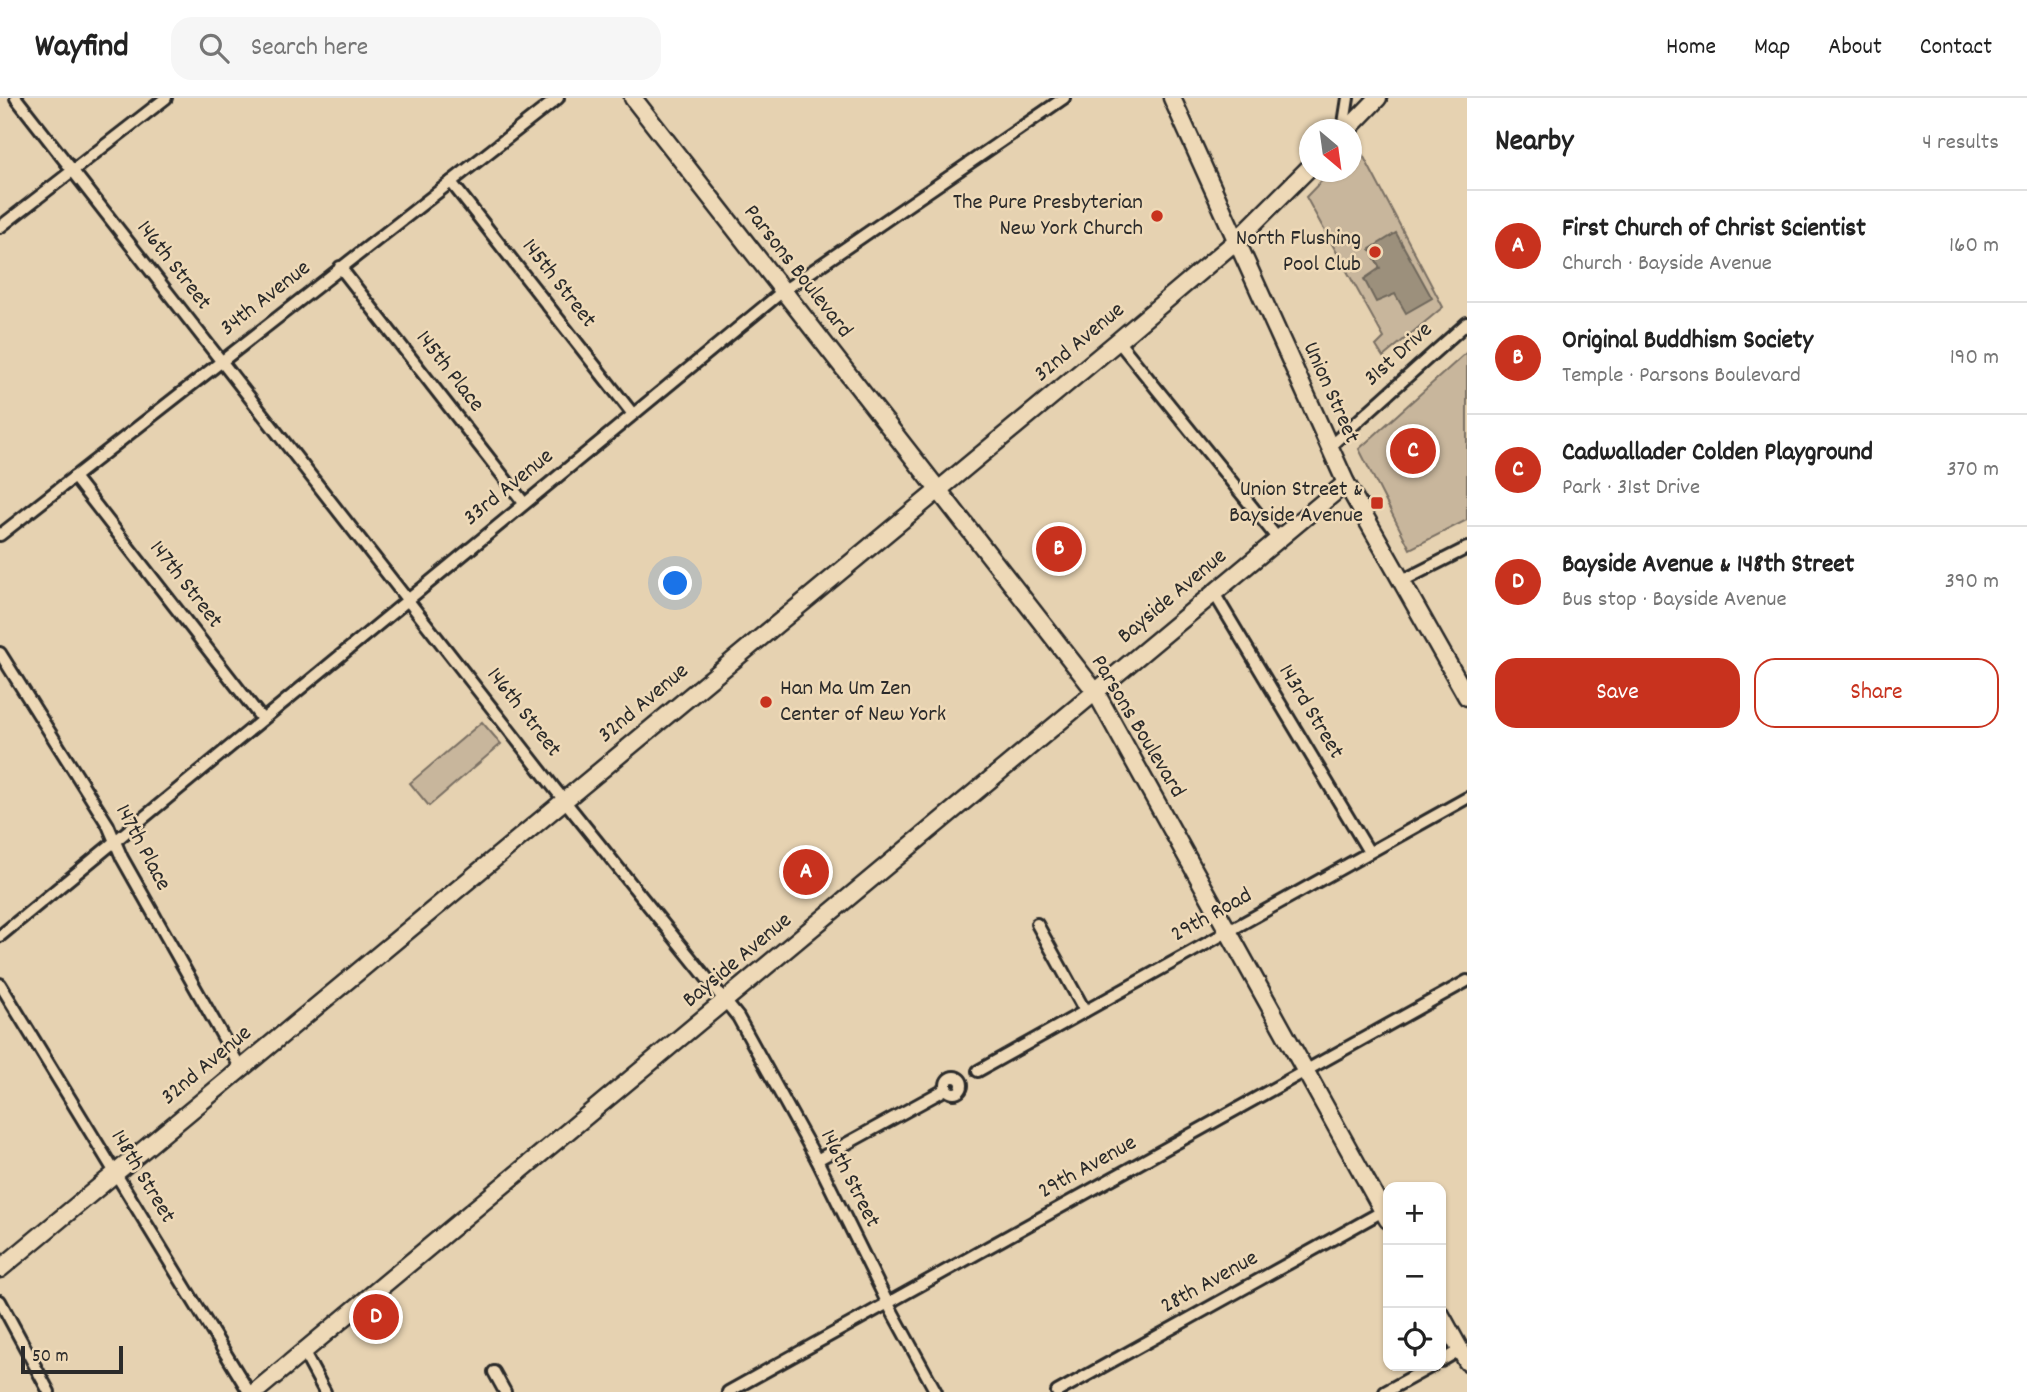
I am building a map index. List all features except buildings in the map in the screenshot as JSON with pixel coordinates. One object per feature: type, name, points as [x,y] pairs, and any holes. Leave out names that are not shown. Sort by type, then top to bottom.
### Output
[{"type":"street","name":"146th Street","points":[[16,98],[564,800],[738,1017],[817,1160],[887,1304],[936,1392]]},
{"type":"street","points":[[0,227],[166,98]]},
{"type":"street","name":"34th Avenue","points":[[0,535],[558,98]]},
{"type":"street","name":"Parsons Boulevard","points":[[633,98],[1095,691],[1383,1211]]},
{"type":"street","name":"33rd Avenue","points":[[0,936],[783,291],[1064,98]]},
{"type":"street","name":"Union Street","points":[[1172,98],[1346,483],[1467,697]]},
{"type":"street","points":[[1346,119],[1348,98]]},
{"type":"street","points":[[1356,119],[1378,98]]},
{"type":"street","name":"32nd Avenue","points":[[0,1269],[240,1067],[1118,341],[1236,241],[1299,178]]},
{"type":"street","name":"145th Street","points":[[451,181],[632,413]]},
{"type":"street","name":"145th Place","points":[[340,267],[524,503]]},
{"type":"street","name":"31st Drive","points":[[1329,447],[1467,323]]},
{"type":"street","points":[[1118,341],[1278,539]]},
{"type":"street","name":"147th Street","points":[[74,477],[262,719]]},
{"type":"street","name":"Bayside Avenue","points":[[255,1392],[1346,483]]},
{"type":"street","points":[[1402,581],[1467,548]]},
{"type":"street","name":"143rd Street","points":[[1214,593],[1369,852]]},
{"type":"street","name":"147th Place","points":[[0,653],[108,825],[113,841],[240,1067]]},
{"type":"street","name":"29th Road","points":[[978,1071],[1467,798]]},
{"type":"street","points":[[1037,923],[1085,1011]]},
{"type":"street","name":"29th Avenue","points":[[729,1392],[1467,981]]},
{"type":"street","name":"148th Street","points":[[0,984],[249,1392]]},
{"type":"street","points":[[817,1160],[946,1089]]},
{"type":"street","name":"28th Avenue","points":[[1057,1392],[1383,1218]]},
{"type":"street","points":[[0,1301],[49,1392]]},
{"type":"street","points":[[1446,1324],[1464,1356],[1446,1360]]},
{"type":"street","points":[[304,1353],[325,1392]]},
{"type":"street","points":[[1385,1392],[1423,1371]]},
{"type":"street","points":[[494,1372],[505,1392]]},
{"type":"shaded area","name":"North Flushing Pool Club","points":[[1362,153],[1443,307],[1383,357],[1376,346],[1384,338],[1306,197],[1320,182],[1362,182]]},
{"type":"shaded area","points":[[1396,233],[1432,298],[1406,313],[1395,294],[1376,302],[1364,279],[1380,268],[1370,249]]},
{"type":"shaded area","points":[[1467,352],[1467,520],[1410,549],[1359,449]]},
{"type":"shaded area","points":[[482,722],[501,744],[429,806],[410,783]]},
{"type":"place","name":"The Pure Presbyterian New York Church","points":[[1157,216]]},
{"type":"place","name":"North Flushing Pool Club","points":[[1375,252]]},
{"type":"place","name":"Cadwallader Colden Playground","points":[[1413,451]]},
{"type":"place","name":"Union Street & Bayside Avenue","points":[[1377,503]]},
{"type":"place","name":"Original Buddhism Society","points":[[1059,549]]},
{"type":"place","name":"Han Ma Um Zen Center of New York","points":[[766,702]]},
{"type":"place","name":"First Church of Christ Scientist","points":[[806,872]]},
{"type":"place","name":"Bayside Avenue & 148th Street","points":[[376,1317]]}]
